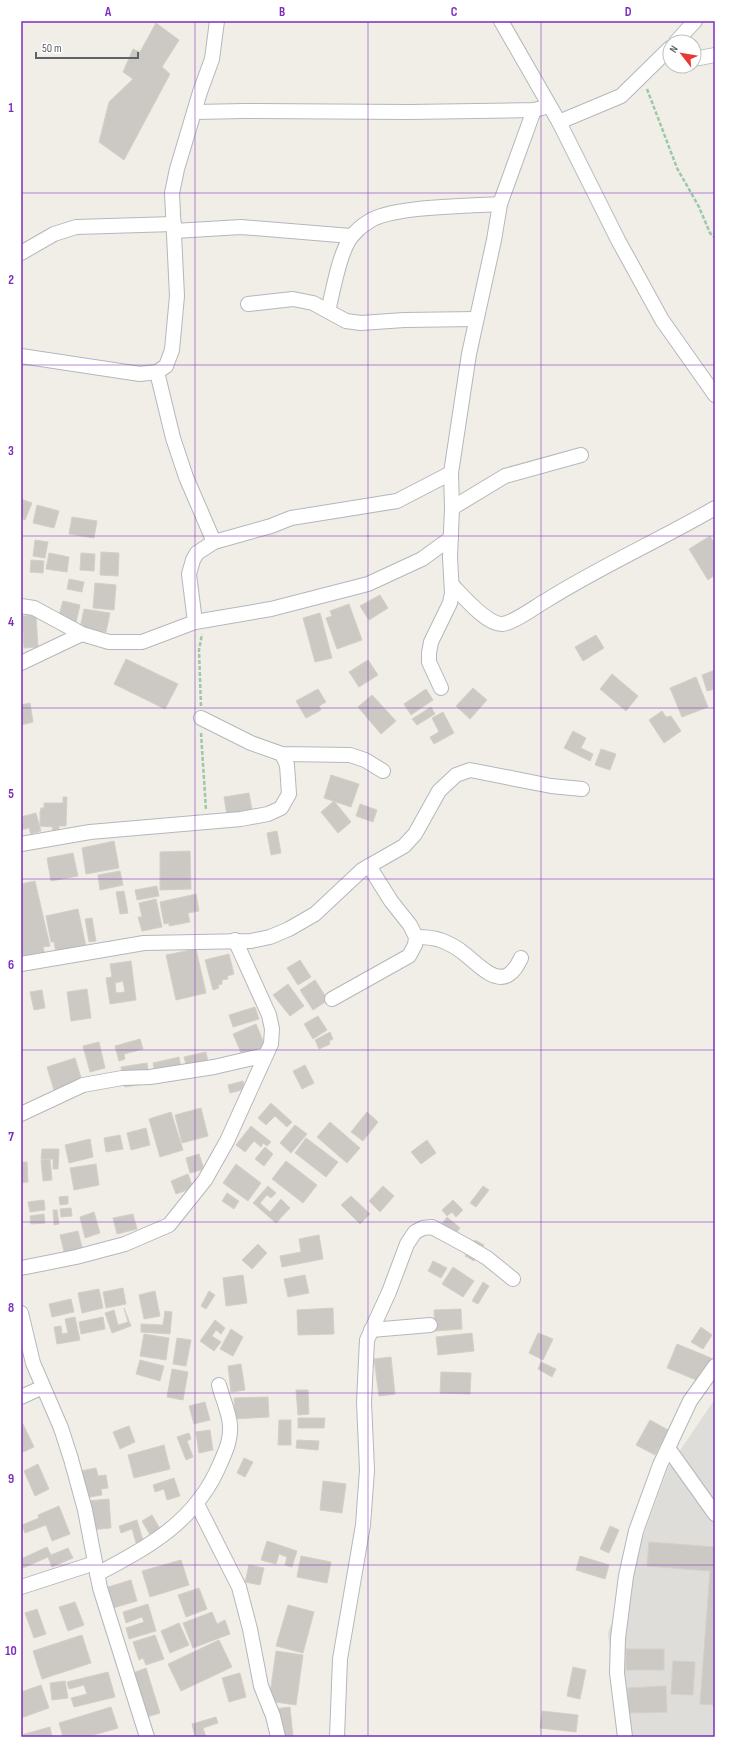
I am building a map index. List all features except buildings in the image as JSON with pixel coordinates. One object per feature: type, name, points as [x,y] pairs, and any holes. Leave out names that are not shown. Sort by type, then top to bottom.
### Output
[{"type":"street","points":[[21,356],[140,374],[157,372],[166,366],[172,350],[177,296],[172,193],[177,169],[194,112],[212,59],[217,21]]},
{"type":"street","points":[[501,21],[550,106],[618,240],[662,320],[715,395]]},
{"type":"street","points":[[683,34],[695,21]]},
{"type":"street","points":[[702,57],[715,55]]},
{"type":"street","points":[[558,122],[621,96],[662,56]]},
{"type":"street","points":[[653,66],[662,64]]},
{"type":"street","points":[[194,112],[409,112],[534,110],[550,106]]},
{"type":"street","points":[[441,688],[429,662],[429,653],[437,628],[450,603],[452,585],[450,557],[452,508],[450,473],[476,319],[494,240],[500,204],[534,110]]},
{"type":"street","points":[[328,310],[340,263],[351,236],[368,221],[405,211],[500,204]]},
{"type":"street","points":[[21,253],[54,234],[76,227],[241,227],[351,236]]},
{"type":"street","points":[[248,304],[293,299],[314,303],[346,321],[361,324],[404,320],[476,319]]},
{"type":"street","points":[[157,372],[180,457],[214,542]]},
{"type":"street","points":[[452,508],[505,476],[581,455]]},
{"type":"street","points":[[195,622],[189,574],[193,560],[198,553],[214,542],[271,526],[291,518],[397,501],[450,473]]},
{"type":"street","points":[[452,585],[483,614],[495,622],[503,624],[518,618],[557,593],[715,508]]},
{"type":"street","points":[[21,606],[34,608],[82,634],[109,642],[142,642],[195,622],[272,609],[368,584],[422,559],[451,538]]},
{"type":"street","points":[[21,663],[82,634]]},
{"type":"street","points":[[201,718],[251,743],[282,754],[350,755],[365,760],[383,771]]},
{"type":"street","points":[[21,844],[90,832],[241,819],[268,814],[281,808],[289,794],[287,765],[282,754]]},
{"type":"street","points":[[21,964],[144,943],[235,940],[252,941],[270,938],[315,914],[362,870],[404,846],[415,834],[439,791],[456,775],[470,770],[551,786],[582,788]]},
{"type":"street","points":[[332,1000],[409,956],[415,945],[416,937],[410,925],[391,901],[369,866]]},
{"type":"street","points":[[416,937],[428,936],[440,940],[466,954],[478,966],[494,976],[508,975],[521,958]]},
{"type":"street","points":[[21,1268],[76,1257],[125,1244],[169,1225],[205,1180],[227,1141],[271,1044],[272,1029],[269,1015],[235,940]]},
{"type":"street","points":[[21,1114],[83,1085],[122,1078],[150,1077],[214,1067],[266,1055]]},
{"type":"street","points":[[337,1737],[340,1658],[363,1525],[367,1470],[364,1402],[367,1340],[389,1292],[408,1244],[415,1232],[423,1228],[432,1227],[467,1246],[487,1258],[513,1279]]},
{"type":"street","points":[[21,1313],[33,1363],[61,1428],[71,1459],[85,1510],[107,1616],[147,1737]]},
{"type":"street","points":[[371,1330],[430,1325]]},
{"type":"street","points":[[625,1737],[617,1673],[618,1638],[626,1576],[636,1531],[668,1448],[690,1401],[715,1366]]},
{"type":"street","points":[[21,1587],[96,1568],[143,1549],[169,1531],[196,1504],[215,1476],[229,1444],[230,1425],[219,1385]]},
{"type":"street","points":[[21,1397],[43,1387]]},
{"type":"street","points":[[668,1448],[715,1514]]},
{"type":"street","points":[[196,1504],[239,1587],[250,1629],[261,1686],[273,1716],[278,1737]]},
{"type":"path","points":[[642,77],[677,168],[699,207],[710,233],[715,238]]},
{"type":"shaded area","points":[[715,1399],[715,1737],[619,1737],[608,1633],[668,1468]]}]
